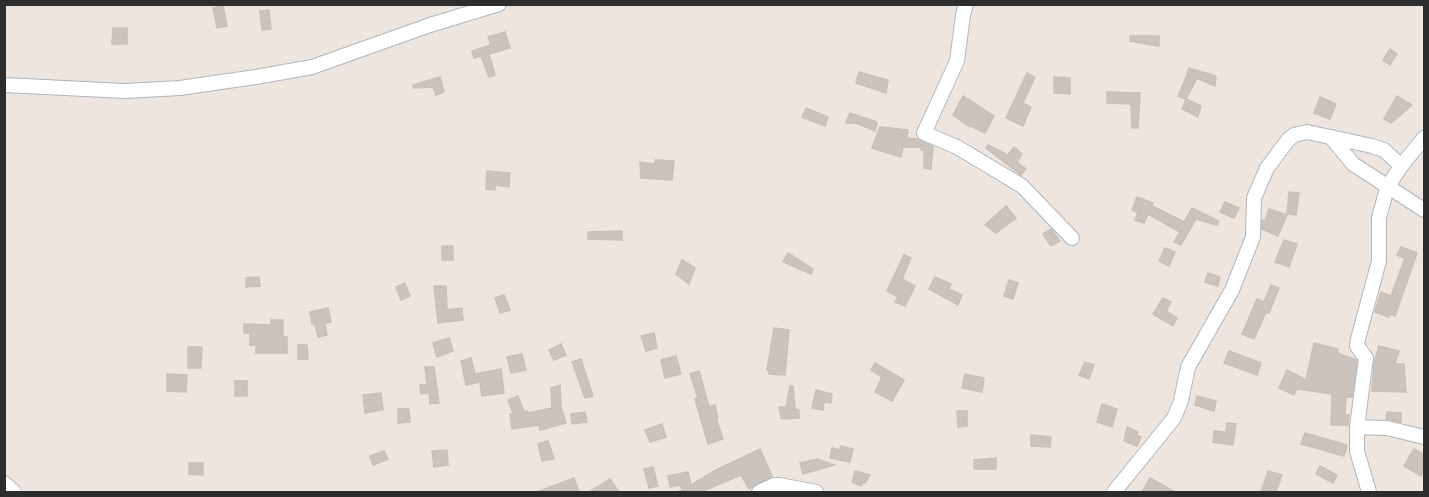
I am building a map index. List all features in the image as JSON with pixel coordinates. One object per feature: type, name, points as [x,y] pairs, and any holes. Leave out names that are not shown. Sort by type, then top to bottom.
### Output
[{"type":"street","points":[[4,85],[125,91],[180,88],[278,73],[312,67],[430,25],[499,4]]},
{"type":"street","points":[[966,4],[957,61],[924,134],[957,147],[1022,186],[1072,237]]},
{"type":"street","points":[[1114,492],[1174,418],[1181,401],[1188,367],[1232,290],[1253,237],[1254,198],[1270,162],[1288,140],[1294,135],[1307,132],[1331,137],[1384,150],[1401,166]]},
{"type":"street","points":[[1331,137],[1353,164],[1387,188],[1425,210]]},
{"type":"street","points":[[1369,492],[1357,451],[1357,427],[1366,358],[1357,346],[1360,327],[1379,261],[1379,219],[1387,188],[1401,166],[1425,138]]},
{"type":"street","points":[[1357,427],[1387,428],[1425,437]]},
{"type":"street","points":[[4,483],[14,492]]},
{"type":"street","points":[[759,492],[774,485],[816,492]]},
{"type":"building","points":[[223,6],[227,26],[217,28],[213,8]]},
{"type":"building","points":[[269,10],[271,29],[262,30],[260,11]]},
{"type":"building","points":[[113,28],[127,28],[127,44],[112,44]]},
{"type":"building","points":[[505,32],[510,48],[489,54],[495,75],[489,77],[481,56],[474,58],[472,51],[491,45],[488,37]]},
{"type":"building","points":[[1130,36],[1159,36],[1159,46],[1130,41]]},
{"type":"building","points":[[1390,49],[1397,54],[1390,65],[1383,60]]},
{"type":"building","points":[[1189,68],[1216,76],[1215,86],[1187,74]]},
{"type":"building","points":[[859,72],[888,80],[886,93],[856,83]]},
{"type":"building","points":[[1027,73],[1035,77],[1023,103],[1031,107],[1023,126],[1006,118]]},
{"type":"building","points":[[1187,75],[1197,78],[1186,99],[1178,96]]},
{"type":"building","points":[[440,77],[444,92],[436,95],[433,87],[414,88],[413,85]]},
{"type":"building","points":[[1054,77],[1070,78],[1070,94],[1054,93]]},
{"type":"building","points":[[1107,92],[1140,93],[1138,128],[1132,128],[1131,104],[1107,103]]},
{"type":"building","points":[[963,96],[994,116],[985,133],[970,127],[953,115]]},
{"type":"building","points":[[1397,96],[1412,105],[1391,123],[1384,119]]},
{"type":"building","points":[[1320,97],[1336,104],[1330,119],[1314,113]]},
{"type":"building","points":[[1186,99],[1201,106],[1198,117],[1182,109]]},
{"type":"building","points":[[806,108],[828,117],[825,126],[802,117]]},
{"type":"building","points":[[850,113],[877,122],[875,131],[856,123],[846,123]]},
{"type":"building","points":[[880,127],[908,130],[907,138],[917,139],[933,147],[931,169],[924,168],[924,150],[921,150],[921,147],[903,147],[901,157],[872,148]]},
{"type":"building","points":[[988,145],[1008,155],[1014,147],[1022,154],[1017,162],[1026,169],[1021,175],[986,148]]},
{"type":"building","points":[[655,160],[674,161],[672,180],[641,178],[640,162],[655,164]]},
{"type":"building","points":[[487,171],[510,173],[509,187],[495,185],[495,190],[486,189]]},
{"type":"building","points":[[1289,192],[1299,193],[1296,215],[1287,214]]},
{"type":"building","points":[[1137,197],[1153,203],[1152,206],[1184,222],[1192,208],[1219,221],[1217,225],[1196,219],[1181,245],[1174,242],[1180,232],[1148,214],[1144,223],[1135,220],[1138,213],[1132,210]]},
{"type":"building","points":[[1225,202],[1239,208],[1234,218],[1220,212]]},
{"type":"building","points":[[1006,206],[1016,218],[996,233],[985,225]]},
{"type":"building","points":[[1269,209],[1287,215],[1278,236],[1262,229],[1262,220],[1265,221]]},
{"type":"building","points":[[1051,229],[1060,241],[1051,246],[1043,234]]},
{"type":"building","points":[[622,231],[622,240],[588,239],[588,232]]},
{"type":"building","points":[[1284,240],[1297,244],[1289,267],[1275,262]]},
{"type":"building","points":[[442,246],[453,246],[453,260],[442,260]]},
{"type":"building","points":[[1401,247],[1417,253],[1395,316],[1390,314],[1389,317],[1375,312],[1381,292],[1391,296],[1405,258],[1397,255]]},
{"type":"building","points":[[1165,248],[1175,252],[1169,266],[1159,261]]},
{"type":"building","points":[[788,253],[813,269],[811,274],[783,262]]},
{"type":"building","points":[[904,255],[911,258],[902,279],[915,286],[905,306],[895,302],[898,297],[887,291]]},
{"type":"building","points":[[682,260],[695,268],[689,284],[676,274]]},
{"type":"building","points":[[1208,273],[1220,277],[1218,286],[1205,282]]},
{"type":"building","points":[[259,277],[260,286],[246,287],[246,278]]},
{"type":"building","points":[[935,277],[951,284],[949,289],[962,295],[958,305],[929,289]]},
{"type":"building","points":[[1009,280],[1018,283],[1013,299],[1004,296]]},
{"type":"building","points":[[405,283],[410,296],[401,300],[396,287]]},
{"type":"building","points":[[1271,285],[1279,288],[1269,313],[1266,312],[1254,339],[1242,334],[1257,299],[1264,302]]},
{"type":"building","points":[[434,286],[446,286],[447,310],[462,308],[463,320],[438,323]]},
{"type":"building","points":[[504,295],[510,310],[500,313],[495,298]]},
{"type":"building","points":[[1163,298],[1171,302],[1166,311],[1177,318],[1173,326],[1153,314]]},
{"type":"building","points":[[328,308],[331,322],[325,323],[327,335],[318,337],[310,312]]},
{"type":"building","points":[[271,320],[283,320],[283,337],[287,337],[287,353],[256,353],[256,345],[250,345],[250,333],[244,333],[244,324],[271,325]]},
{"type":"building","points":[[774,328],[789,330],[785,375],[769,374],[767,370]]},
{"type":"building","points":[[654,333],[657,348],[646,351],[641,336]]},
{"type":"building","points":[[449,338],[453,351],[437,357],[433,343]]},
{"type":"building","points":[[1314,343],[1338,349],[1337,353],[1357,360],[1352,397],[1346,397],[1345,415],[1349,415],[1348,425],[1331,425],[1332,394],[1297,389],[1294,395],[1279,388],[1287,370],[1306,380]]},
{"type":"building","points":[[561,344],[566,355],[554,360],[549,350]]},
{"type":"building","points":[[298,345],[307,345],[308,359],[298,359]]},
{"type":"building","points":[[1379,346],[1399,351],[1395,364],[1404,364],[1406,392],[1372,391],[1374,363]]},
{"type":"building","points":[[188,347],[202,347],[201,368],[188,368]]},
{"type":"building","points":[[1229,351],[1261,363],[1257,375],[1224,363]]},
{"type":"building","points":[[522,354],[526,370],[511,373],[507,357]]},
{"type":"building","points":[[676,356],[681,374],[665,378],[661,360]]},
{"type":"building","points":[[471,358],[475,374],[501,369],[504,393],[482,396],[480,382],[466,385],[461,361]]},
{"type":"building","points":[[581,359],[593,396],[585,398],[572,362]]},
{"type":"building","points":[[1085,362],[1094,365],[1089,379],[1079,375]]},
{"type":"building","points":[[875,363],[904,380],[892,401],[875,392],[882,377],[871,370]]},
{"type":"building","points":[[425,367],[434,367],[439,403],[430,404],[429,393],[421,394],[420,385],[427,385]]},
{"type":"building","points":[[699,371],[709,407],[715,405],[718,418],[716,418],[723,439],[708,444],[690,374]]},
{"type":"building","points":[[167,374],[187,375],[186,392],[167,391]]},
{"type":"building","points":[[965,374],[984,378],[982,392],[962,388]]},
{"type":"building","points":[[235,381],[247,381],[247,396],[235,396]]},
{"type":"building","points":[[560,385],[561,407],[566,423],[540,430],[539,425],[512,429],[510,414],[513,413],[508,400],[518,396],[524,412],[528,413],[552,408],[551,388]]},
{"type":"building","points":[[790,386],[793,386],[795,409],[799,410],[799,418],[784,419],[781,418],[779,407],[786,407]]},
{"type":"building","points":[[816,390],[832,394],[831,403],[824,402],[823,410],[812,408]]},
{"type":"building","points":[[381,393],[383,410],[365,413],[363,395]]},
{"type":"building","points":[[1197,396],[1216,401],[1214,411],[1195,405]]},
{"type":"building","points":[[1102,404],[1117,409],[1112,427],[1097,422]]},
{"type":"building","points":[[398,409],[409,409],[410,422],[398,423]]},
{"type":"building","points":[[957,411],[967,411],[967,426],[958,427]]},
{"type":"building","points":[[585,412],[587,422],[572,424],[571,414]]},
{"type":"building","points":[[1387,412],[1401,413],[1401,422],[1386,419]]},
{"type":"building","points":[[1227,423],[1236,424],[1233,445],[1213,442],[1214,431],[1226,432]]},
{"type":"building","points":[[662,424],[666,437],[650,442],[645,430]]},
{"type":"building","points":[[1127,427],[1138,432],[1136,435],[1141,437],[1137,446],[1124,441]]},
{"type":"building","points":[[1305,433],[1347,445],[1344,456],[1301,444]]},
{"type":"building","points":[[1031,435],[1051,437],[1050,447],[1031,446]]},
{"type":"building","points":[[548,441],[554,459],[542,461],[538,444]]},
{"type":"building","points":[[841,446],[853,449],[850,462],[830,458],[832,448],[840,450]]},
{"type":"building","points":[[760,449],[772,476],[749,489],[741,475],[701,492],[677,492],[682,490],[681,485],[670,487],[668,476],[688,472],[691,485]]},
{"type":"building","points":[[1414,449],[1425,455],[1425,470],[1421,476],[1404,466]]},
{"type":"building","points":[[447,450],[448,465],[434,467],[432,451]]},
{"type":"building","points":[[384,451],[388,459],[373,465],[370,456]]},
{"type":"building","points":[[996,458],[996,469],[974,469],[974,460]]},
{"type":"building","points":[[817,459],[834,465],[803,474],[800,463]]},
{"type":"building","points":[[189,463],[203,463],[203,475],[189,474]]},
{"type":"building","points":[[1320,466],[1337,475],[1333,483],[1316,474]]},
{"type":"building","points":[[653,467],[658,486],[649,488],[644,469]]},
{"type":"building","points":[[855,471],[870,475],[861,486],[852,482]]},
{"type":"building","points":[[1268,471],[1282,475],[1276,492],[1261,492]]},
{"type":"building","points":[[574,478],[579,492],[537,492]]},
{"type":"building","points":[[1150,478],[1175,492],[1142,492]]},
{"type":"building","points":[[610,479],[619,492],[589,492]]}]
